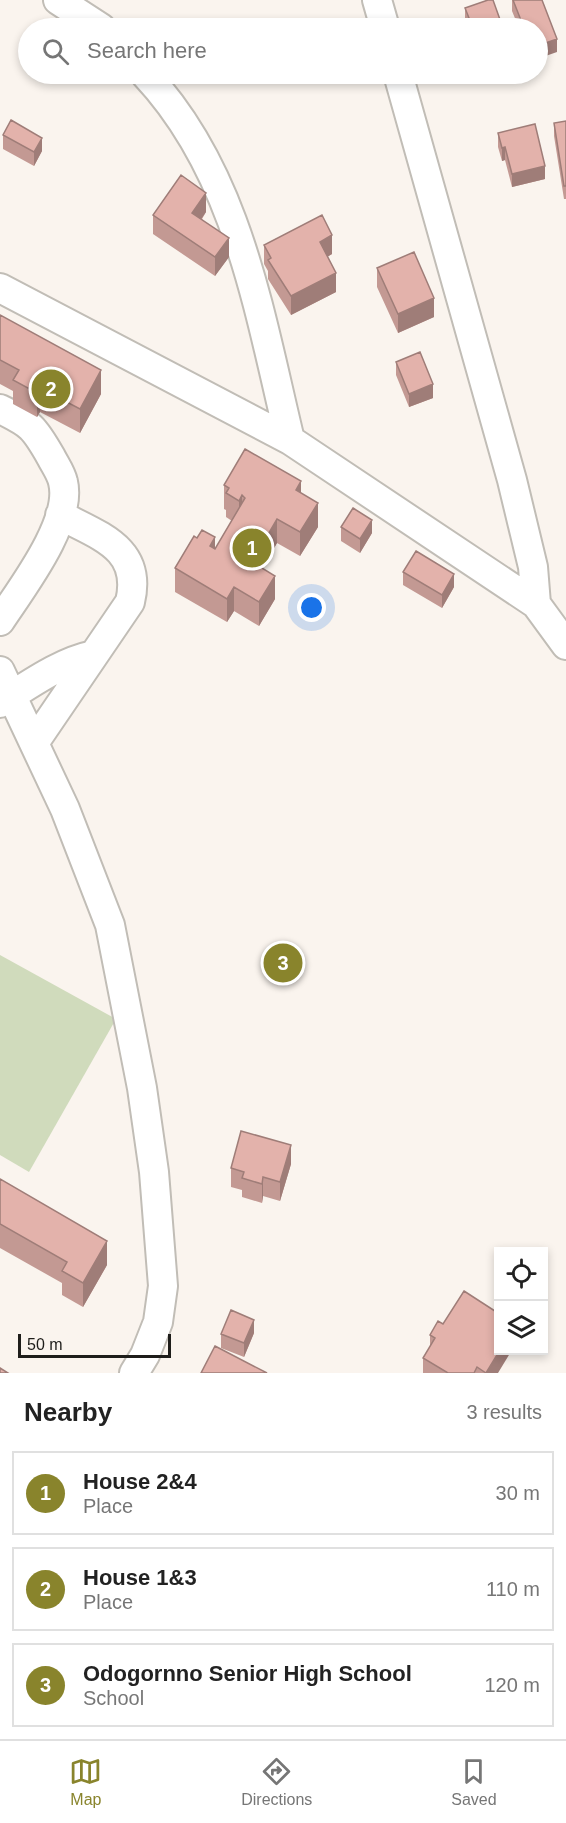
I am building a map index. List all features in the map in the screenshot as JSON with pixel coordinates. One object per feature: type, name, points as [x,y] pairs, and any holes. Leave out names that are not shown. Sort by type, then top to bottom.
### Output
[{"type":"street","points":[[58,0],[86,18]]},
{"type":"street","points":[[377,0],[382,18]]},
{"type":"street","points":[[155,84],[166,96],[198,146],[230,211],[251,279],[290,440]]},
{"type":"street","points":[[401,84],[512,480],[533,567],[536,603]]},
{"type":"street","points":[[0,288],[290,440],[536,603],[566,645]]},
{"type":"street","points":[[0,409],[28,422],[40,439],[63,483],[60,515],[45,553],[0,621]]},
{"type":"street","points":[[34,743],[130,602],[134,586],[133,573],[127,558],[114,544],[60,515]]},
{"type":"street","points":[[94,655],[4,690],[34,743],[65,809],[110,926],[142,1088],[154,1172],[163,1286],[158,1322],[145,1355],[134,1373]]},
{"type":"green space","points":[[0,955],[116,1019],[29,1172],[0,1155]]},
{"type":"building","points":[[493,0],[499,18],[469,18],[465,8]]},
{"type":"building","points":[[513,0],[542,0],[557,39],[548,42],[548,18],[520,18]]},
{"type":"building","points":[[11,120],[42,138],[34,152],[3,135]]},
{"type":"building","points":[[566,121],[566,186],[564,186],[554,123]]},
{"type":"building","points":[[535,124],[545,166],[512,174],[505,147],[502,148],[498,133]]},
{"type":"building","points":[[181,175],[206,193],[192,213],[229,238],[215,257],[153,215]]},
{"type":"building","points":[[322,215],[332,235],[320,242],[336,273],[291,296],[268,260],[271,258],[264,245]]},
{"type":"building","points":[[414,252],[434,298],[398,314],[377,268]]},
{"type":"building","points":[[0,315],[101,370],[80,409],[40,388],[37,393],[13,380],[19,370],[0,360]]},
{"type":"building","points":[[420,352],[433,384],[409,394],[396,362]]},
{"type":"building","points":[[245,449],[301,481],[296,490],[318,503],[300,532],[277,519],[252,562],[275,576],[259,602],[234,587],[227,599],[175,568],[194,536],[197,538],[202,530],[215,537],[210,546],[215,549],[245,498],[242,495],[239,501],[226,493],[229,488],[224,485]]},
{"type":"building","points":[[353,508],[372,520],[360,539],[341,527]]},
{"type":"building","points":[[416,551],[454,574],[442,595],[403,572]]},
{"type":"building","points":[[241,1131],[291,1145],[280,1182],[263,1177],[262,1184],[242,1178],[244,1172],[231,1168]]},
{"type":"building","points":[[0,1179],[107,1241],[83,1283],[62,1271],[67,1262],[0,1224]]},
{"type":"building","points":[[464,1291],[494,1310],[494,1355],[497,1355],[486,1373],[477,1367],[474,1373],[448,1373],[423,1358],[435,1338],[430,1335],[438,1321],[443,1324]]},
{"type":"building","points":[[231,1310],[254,1320],[244,1343],[221,1334]]},
{"type":"building","points":[[215,1346],[267,1373],[201,1373]]},
{"type":"place","name":"House 1&3","points":[[51,389]]},
{"type":"place","name":"House 2&4","points":[[252,548]]},
{"type":"place","name":"Odogornno Senior High School","points":[[283,963]]}]
